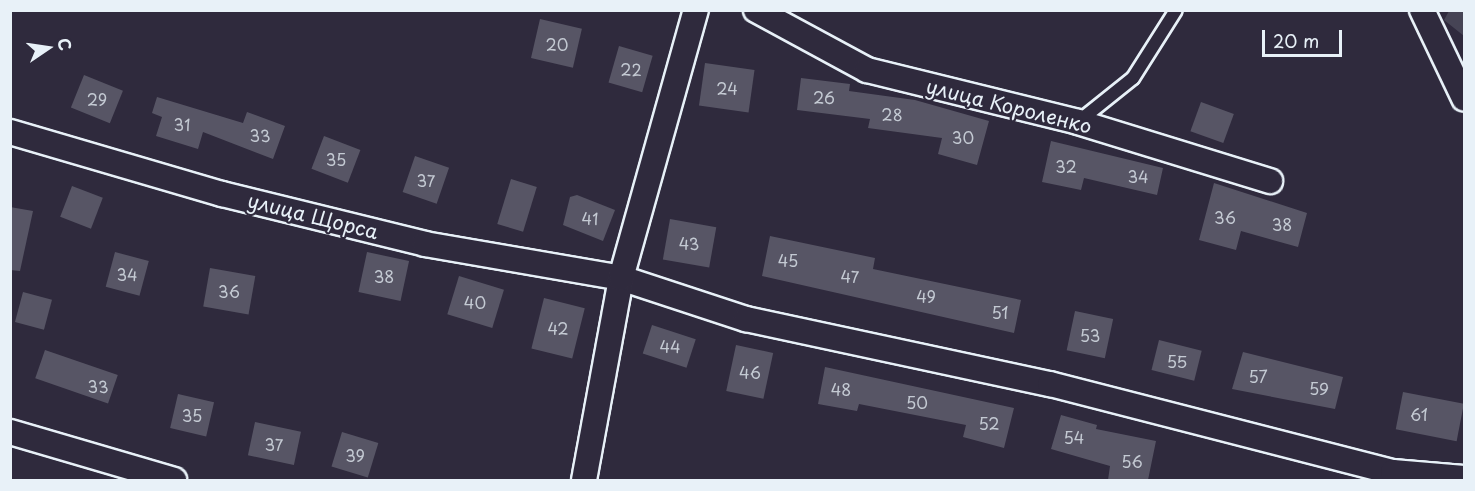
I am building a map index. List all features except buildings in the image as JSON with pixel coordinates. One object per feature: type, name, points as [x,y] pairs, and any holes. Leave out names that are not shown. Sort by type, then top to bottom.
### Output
[{"type":"street","points":[[584,480],[621,278],[696,10]]},
{"type":"street","name":"улица Короленко","points":[[756,10],[867,70],[1078,122],[1270,181]]},
{"type":"street","points":[[1422,10],[1464,99]]},
{"type":"street","name":"улица Щорса","points":[[10,132],[222,194],[425,243],[621,278],[746,319],[1050,384],[1393,472],[1464,478]]},
{"type":"street","points":[[10,432],[174,480]]},
{"type":"lane","points":[[1078,122],[1133,78],[1176,10]]},
{"type":"shaded area","points":[[1449,11],[1464,11],[1464,36],[1444,20]]}]
